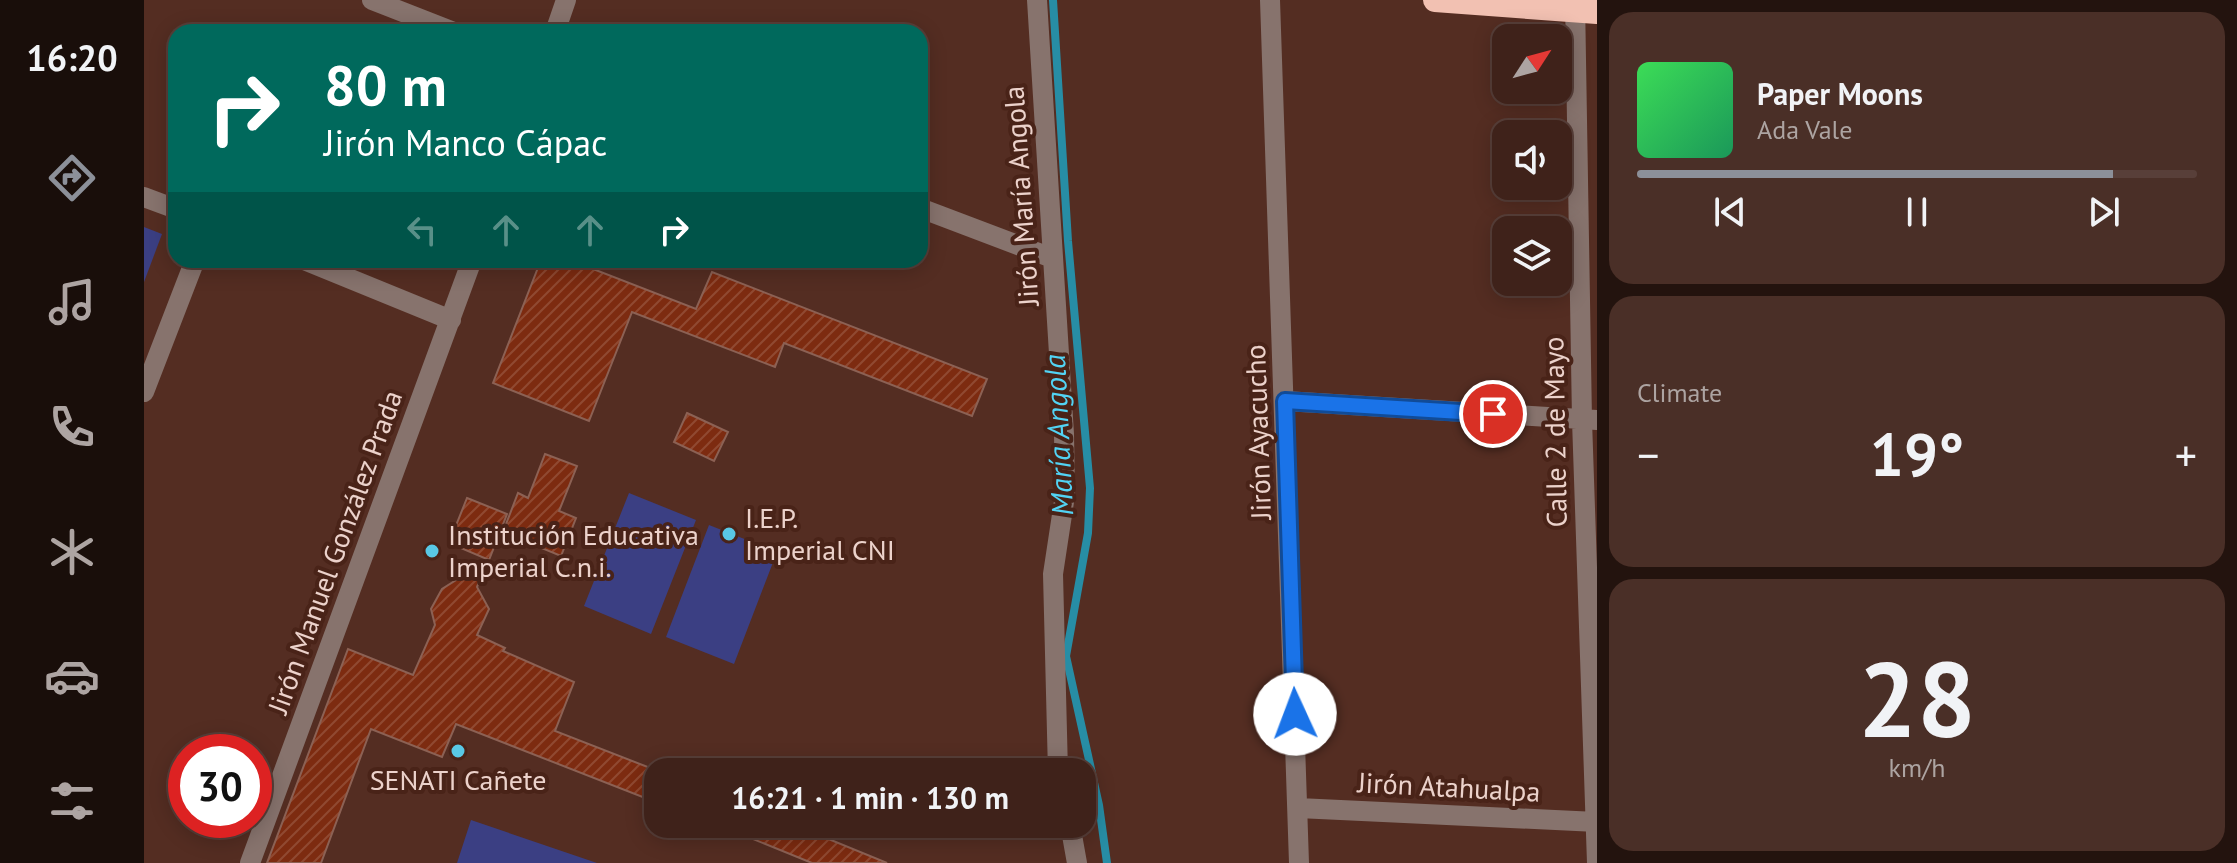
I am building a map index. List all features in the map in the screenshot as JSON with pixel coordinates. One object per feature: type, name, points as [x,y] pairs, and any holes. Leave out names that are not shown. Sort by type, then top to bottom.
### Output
[{"type":"highway","points":[[1435,0],[1583,8]]},
{"type":"street","points":[[372,0],[434,24]]},
{"type":"street","points":[[558,24],[566,0]]},
{"type":"street","name":"Jirón María Angola","points":[[1037,0],[1064,434],[1065,495],[1053,574],[1058,758]]},
{"type":"street","name":"Jirón Ayacucho","points":[[1270,0],[1299,863]]},
{"type":"street","name":"Calle 2 de Mayo","points":[[1583,8],[1597,863]]},
{"type":"street","points":[[144,197],[168,206]]},
{"type":"street","points":[[928,211],[1052,258]]},
{"type":"street","points":[[144,392],[192,268]]},
{"type":"street","points":[[324,268],[451,320]]},
{"type":"street","name":"Jirón Manuel González Prada","points":[[250,863],[469,268]]},
{"type":"street","points":[[1285,401],[1589,420]]},
{"type":"street","name":"Jirón Atahualpa","points":[[1298,808],[1596,822]]},
{"type":"street","points":[[1073,838],[1077,863]]},
{"type":"shaded area","points":[[144,227],[162,234],[144,282]]},
{"type":"shaded area","points":[[629,493],[696,520],[651,634],[584,606]]},
{"type":"shaded area","points":[[709,525],[777,552],[734,664],[666,637]]},
{"type":"shaded area","points":[[471,820],[597,863],[457,863]]},
{"type":"building","points":[[538,268],[591,268],[696,309],[712,272],[987,379],[972,416],[784,343],[775,367],[632,312],[589,421],[493,383]]},
{"type":"building","points":[[687,413],[728,432],[714,461],[674,442]]},
{"type":"building","points":[[545,454],[577,466],[559,511],[576,518],[561,556],[503,532],[518,493],[528,498]]},
{"type":"building","points":[[467,498],[507,514],[489,560],[449,543]]},
{"type":"building","points":[[488,560],[477,587],[489,609],[477,635],[505,648],[503,651],[574,682],[555,731],[644,766],[644,798],[456,724],[442,757],[371,729],[321,863],[267,863],[348,649],[413,675],[435,625],[431,609],[442,589]]},
{"type":"building","points":[[750,838],[826,838],[887,863],[812,863]]},
{"type":"waterway","name":"María Angola","points":[[1053,0],[1068,241],[1090,488],[1088,533],[1066,656],[1099,805],[1107,863]]},
{"type":"place","name":"I.E.P. Imperial CNI","points":[[729,534]]},
{"type":"place","name":"Institución Educativa Imperial C.n.i.","points":[[432,551]]},
{"type":"place","name":"SENATI Cañete","points":[[458,751]]},
{"type":"route","points":[[1295,714],[1285,401],[1493,414]]}]
